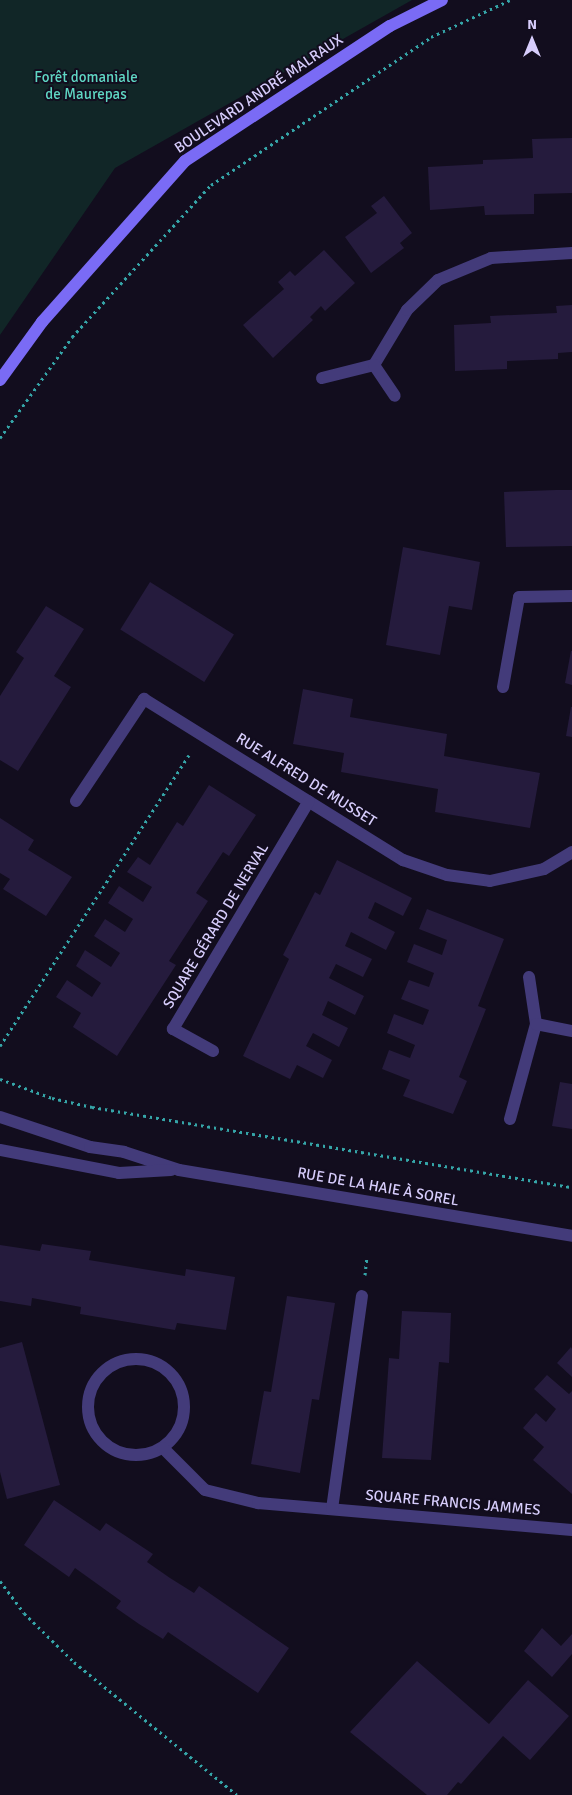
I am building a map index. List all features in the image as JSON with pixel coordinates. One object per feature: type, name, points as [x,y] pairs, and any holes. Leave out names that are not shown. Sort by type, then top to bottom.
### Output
[{"type":"street","name":"BOULEVARD ANDRÉ MALRAUX","points":[[0,380],[42,322],[185,161],[390,26],[442,0]]},
{"type":"street","points":[[322,378],[374,365],[407,310],[438,280],[491,258],[572,253]]},
{"type":"street","points":[[374,365],[395,396]]},
{"type":"street","points":[[503,687],[519,597],[572,596]]},
{"type":"street","name":"RUE ALFRED DE MUSSET","points":[[76,801],[144,699],[403,860],[447,875],[490,881],[544,869],[572,852]]},
{"type":"street","name":"SQUARE GÉRARD DE NERVAL","points":[[213,1051],[173,1029],[309,801]]},
{"type":"street","points":[[510,1119],[536,1024],[529,977]]},
{"type":"street","points":[[536,1024],[572,1031]]},
{"type":"street","name":"RUE DE LA HAIE À SOREL","points":[[0,1117],[90,1147],[124,1152],[179,1170],[572,1236]]},
{"type":"street","name":"RUE DE LA HAIE À SOREL","points":[[0,1150],[118,1173],[179,1170]]},
{"type":"street","points":[[332,1510],[362,1296]]},
{"type":"street","points":[[130,1359],[153,1361],[177,1380],[183,1394],[184,1416],[174,1437],[163,1448],[148,1454],[131,1456],[114,1450],[101,1441],[92,1427],[88,1411],[89,1394],[96,1379],[108,1367],[130,1359]]},
{"type":"street","name":"SQUARE FRANCIS JAMMES","points":[[163,1448],[206,1490],[258,1504],[572,1530]]},
{"type":"path","points":[[0,438],[72,337],[211,185],[431,37],[510,0]]},
{"type":"path","points":[[0,1046],[202,735]]},
{"type":"path","points":[[0,1079],[52,1098],[92,1107],[572,1187]]},
{"type":"path","points":[[0,1581],[24,1613],[74,1662],[237,1795]]},
{"type":"green space","name":"Forêt domaniale de Maurepas","points":[[0,0],[412,0],[115,168],[0,335]]},
{"type":"building","points":[[572,138],[572,193],[534,194],[534,214],[485,215],[484,206],[430,210],[428,167],[483,164],[483,160],[533,158],[532,139]]},
{"type":"building","points":[[384,196],[412,233],[400,243],[404,248],[371,273],[345,237],[377,213],[371,206]]},
{"type":"building","points":[[324,250],[355,283],[325,311],[321,306],[310,317],[313,320],[273,358],[243,325],[284,289],[278,282],[290,271],[295,276]]},
{"type":"building","points":[[572,305],[572,352],[558,353],[558,359],[507,361],[507,369],[455,371],[454,325],[491,323],[490,316],[557,313],[556,306]]},
{"type":"building","points":[[572,490],[572,546],[506,547],[504,492]]},
{"type":"building","points":[[403,547],[480,562],[472,610],[449,606],[440,655],[386,645]]},
{"type":"building","points":[[150,582],[234,634],[204,682],[120,629]]},
{"type":"building","points":[[46,606],[84,629],[54,676],[71,687],[18,771],[0,760],[0,696],[24,658],[16,652]]},
{"type":"building","points":[[572,651],[572,685],[565,683]]},
{"type":"building","points":[[303,689],[353,699],[350,717],[447,734],[444,756],[540,773],[530,828],[435,812],[438,789],[341,772],[344,753],[293,744]]},
{"type":"building","points":[[572,707],[572,737],[566,736]]},
{"type":"building","points":[[209,785],[256,815],[229,856],[223,852],[196,893],[208,901],[169,961],[176,965],[117,1056],[73,1027],[81,1013],[56,997],[67,980],[92,997],[101,983],[76,966],[85,950],[111,967],[120,953],[94,936],[105,919],[125,932],[133,919],[108,903],[119,886],[143,902],[152,887],[127,872],[138,857],[150,865],[177,822],[183,826]]},
{"type":"building","points":[[0,818],[34,840],[28,850],[72,877],[46,916],[3,889],[10,879],[0,873]]},
{"type":"building","points":[[337,860],[412,898],[403,916],[375,902],[368,918],[395,932],[386,950],[351,932],[345,946],[372,959],[363,977],[336,964],[329,978],[364,996],[355,1015],[328,1001],[322,1015],[348,1028],[339,1047],[313,1033],[306,1046],[332,1060],[323,1078],[297,1065],[290,1079],[243,1056],[289,959],[283,955],[315,892],[320,895]]},
{"type":"building","points":[[427,909],[504,939],[478,1006],[486,1009],[459,1077],[467,1081],[453,1114],[403,1096],[410,1080],[382,1069],[389,1050],[410,1058],[415,1045],[387,1033],[394,1014],[423,1025],[429,1010],[401,999],[409,980],[429,987],[434,973],[407,962],[414,944],[442,955],[447,940],[419,929]]},
{"type":"building","points":[[560,1082],[572,1084],[572,1129],[552,1126]]},
{"type":"building","points":[[42,1244],[91,1251],[89,1260],[185,1276],[186,1269],[235,1277],[226,1330],[177,1323],[175,1330],[80,1314],[81,1307],[32,1298],[31,1306],[0,1301],[0,1245],[40,1251]]},
{"type":"building","points":[[287,1296],[335,1303],[319,1400],[312,1399],[300,1473],[251,1464],[264,1391],[271,1392]]},
{"type":"building","points":[[402,1311],[451,1313],[449,1363],[439,1362],[431,1460],[382,1458],[389,1358],[399,1359]]},
{"type":"building","points":[[22,1342],[60,1485],[7,1499],[0,1472],[0,1348]]},
{"type":"building","points":[[571,1347],[572,1349],[572,1377],[557,1363]]},
{"type":"building","points":[[547,1375],[569,1394],[572,1391],[572,1494],[533,1460],[544,1447],[523,1428],[536,1413],[546,1422],[556,1409],[534,1389]]},
{"type":"building","points":[[54,1500],[100,1531],[106,1523],[153,1554],[147,1562],[170,1578],[194,1593],[199,1586],[289,1648],[258,1693],[168,1632],[163,1639],[139,1624],[116,1608],[121,1601],[75,1568],[69,1577],[24,1545]]},
{"type":"building","points":[[542,1628],[561,1646],[572,1634],[572,1654],[552,1677],[524,1651]]},
{"type":"building","points":[[417,1661],[489,1724],[528,1680],[569,1716],[530,1760],[503,1736],[461,1784],[458,1782],[447,1795],[427,1795],[350,1732]]}]
